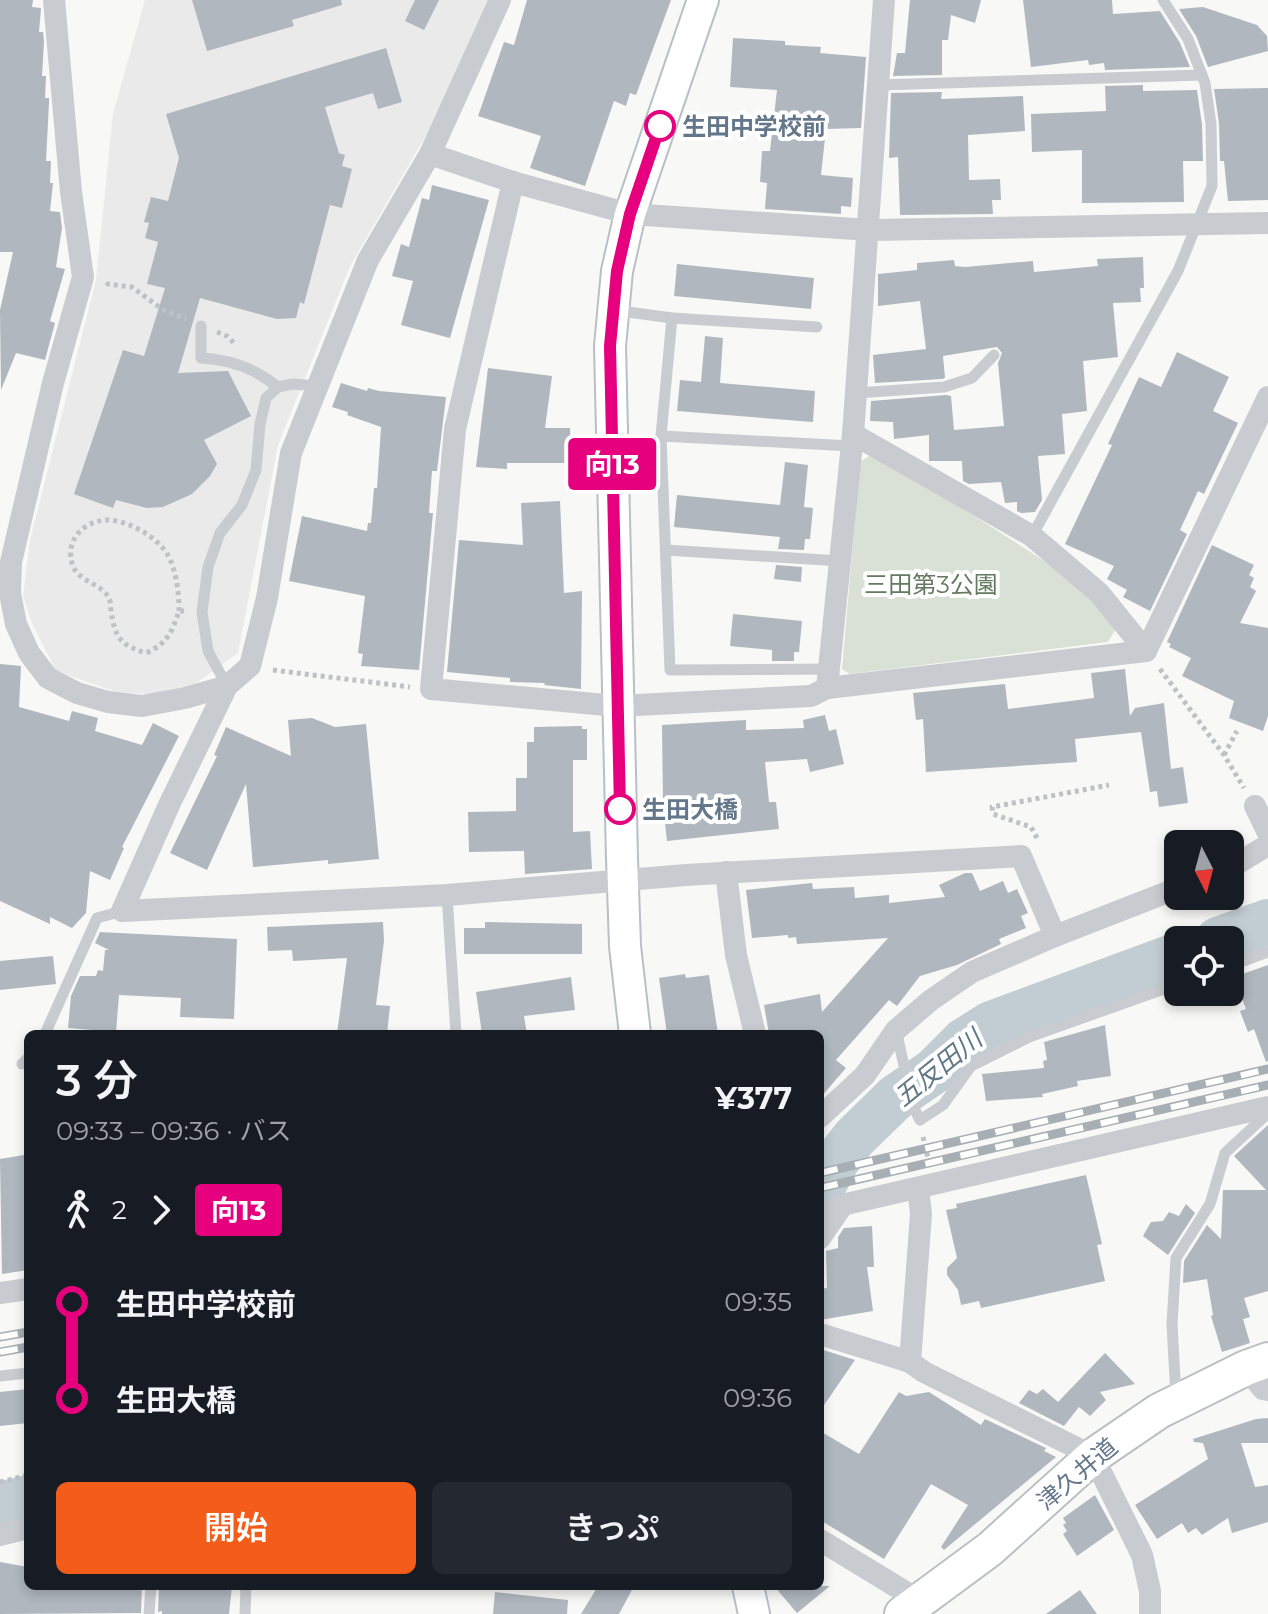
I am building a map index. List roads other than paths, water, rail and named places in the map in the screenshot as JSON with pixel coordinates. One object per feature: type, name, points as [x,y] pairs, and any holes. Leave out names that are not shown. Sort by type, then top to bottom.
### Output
[{"type":"main road","name":"津久井道","points":[[911,1608],[990,1549],[1093,1456],[1159,1411],[1176,1402],[1261,1373]]},
{"type":"street","points":[[54,0],[71,192],[83,277],[53,383],[11,562],[10,593],[16,624],[29,653],[48,678],[77,693],[108,702],[142,706],[227,686]]},
{"type":"street","points":[[500,0],[430,154],[368,260],[291,453],[267,598],[250,666],[227,686],[122,911],[447,895],[726,872],[1021,856],[1055,936]]},
{"type":"street","points":[[635,1030],[625,946],[617,706],[610,346],[612,310],[630,214],[703,0]]},
{"type":"street","points":[[513,182],[455,429],[431,689],[617,706],[811,696],[828,678],[856,393],[884,0]]},
{"type":"street","points":[[430,154],[513,182],[630,214],[869,230],[1268,223]]},
{"type":"street","points":[[1146,651],[1268,397]]},
{"type":"street","points":[[852,440],[1032,536],[1099,593],[1146,651]]},
{"type":"street","points":[[828,678],[1146,651]]},
{"type":"street","points":[[1255,806],[1268,833]]},
{"type":"street","points":[[1244,860],[1268,845]]},
{"type":"street","points":[[726,872],[736,955],[754,1030]]},
{"type":"street","points":[[824,1113],[865,1075],[931,1000],[972,972],[1164,893]]},
{"type":"street","points":[[828,1211],[1267,1107]]},
{"type":"street","points":[[910,1362],[925,1186]]},
{"type":"street","points":[[0,1293],[24,1290]]},
{"type":"street","points":[[824,1335],[910,1362],[924,1372],[1093,1456],[1142,1555],[1150,1591],[1150,1614]]},
{"type":"street","points":[[0,1535],[24,1529]]},
{"type":"street","points":[[824,1543],[911,1608]]},
{"type":"lane","points":[[1032,536],[1178,271],[1212,186],[1211,124],[1202,75],[1188,39],[1163,0]]},
{"type":"lane","points":[[879,85],[1202,75]]},
{"type":"lane","points":[[612,310],[672,318],[817,327]]},
{"type":"lane","points":[[672,318],[661,436],[670,670],[828,678]]},
{"type":"lane","points":[[201,326],[201,358],[236,362],[256,370],[278,387]]},
{"type":"lane","points":[[856,393],[944,387],[972,378],[994,355]]},
{"type":"lane","points":[[227,686],[208,651],[202,612],[208,567],[220,533],[242,505],[256,470],[266,398],[278,387],[293,384],[317,386]]},
{"type":"lane","points":[[661,436],[852,440]]},
{"type":"lane","points":[[666,550],[840,561]]},
{"type":"lane","points":[[447,895],[456,1030]]},
{"type":"lane","points":[[47,1030],[97,918],[122,911]]},
{"type":"lane","points":[[1244,961],[1268,952]]},
{"type":"lane","points":[[898,1038],[913,1106],[920,1120],[943,1105],[971,1066],[1029,1037],[1164,989]]},
{"type":"lane","points":[[1176,1402],[1172,1324],[1176,1258],[1210,1204],[1225,1153],[1265,1116],[1267,1107]]},
{"type":"lane","points":[[0,1376],[24,1373]]},
{"type":"lane","points":[[149,1614],[151,1590]]},
{"type":"lane","points":[[245,1614],[246,1590]]},
{"type":"waterway","name":"五反田川","points":[[1244,931],[1268,922]]},
{"type":"waterway","name":"五反田川","points":[[824,1184],[854,1138],[896,1097],[934,1071],[964,1041],[991,1024],[1164,960]]},
{"type":"waterway","name":"五反田川","points":[[0,1505],[24,1499]]},
{"type":"railway","points":[[824,1172],[1268,1069]]},
{"type":"railway","points":[[824,1187],[1268,1085]]},
{"type":"railway","points":[[0,1337],[24,1333]]},
{"type":"railway","points":[[0,1352],[24,1348]]},
{"type":"place","name":"生田中学校前","points":[[660,126]]},
{"type":"place","name":"生田大橋","points":[[620,809]]},
{"type":"park label","name":"三田第3公園","points":[[931,584]]}]
